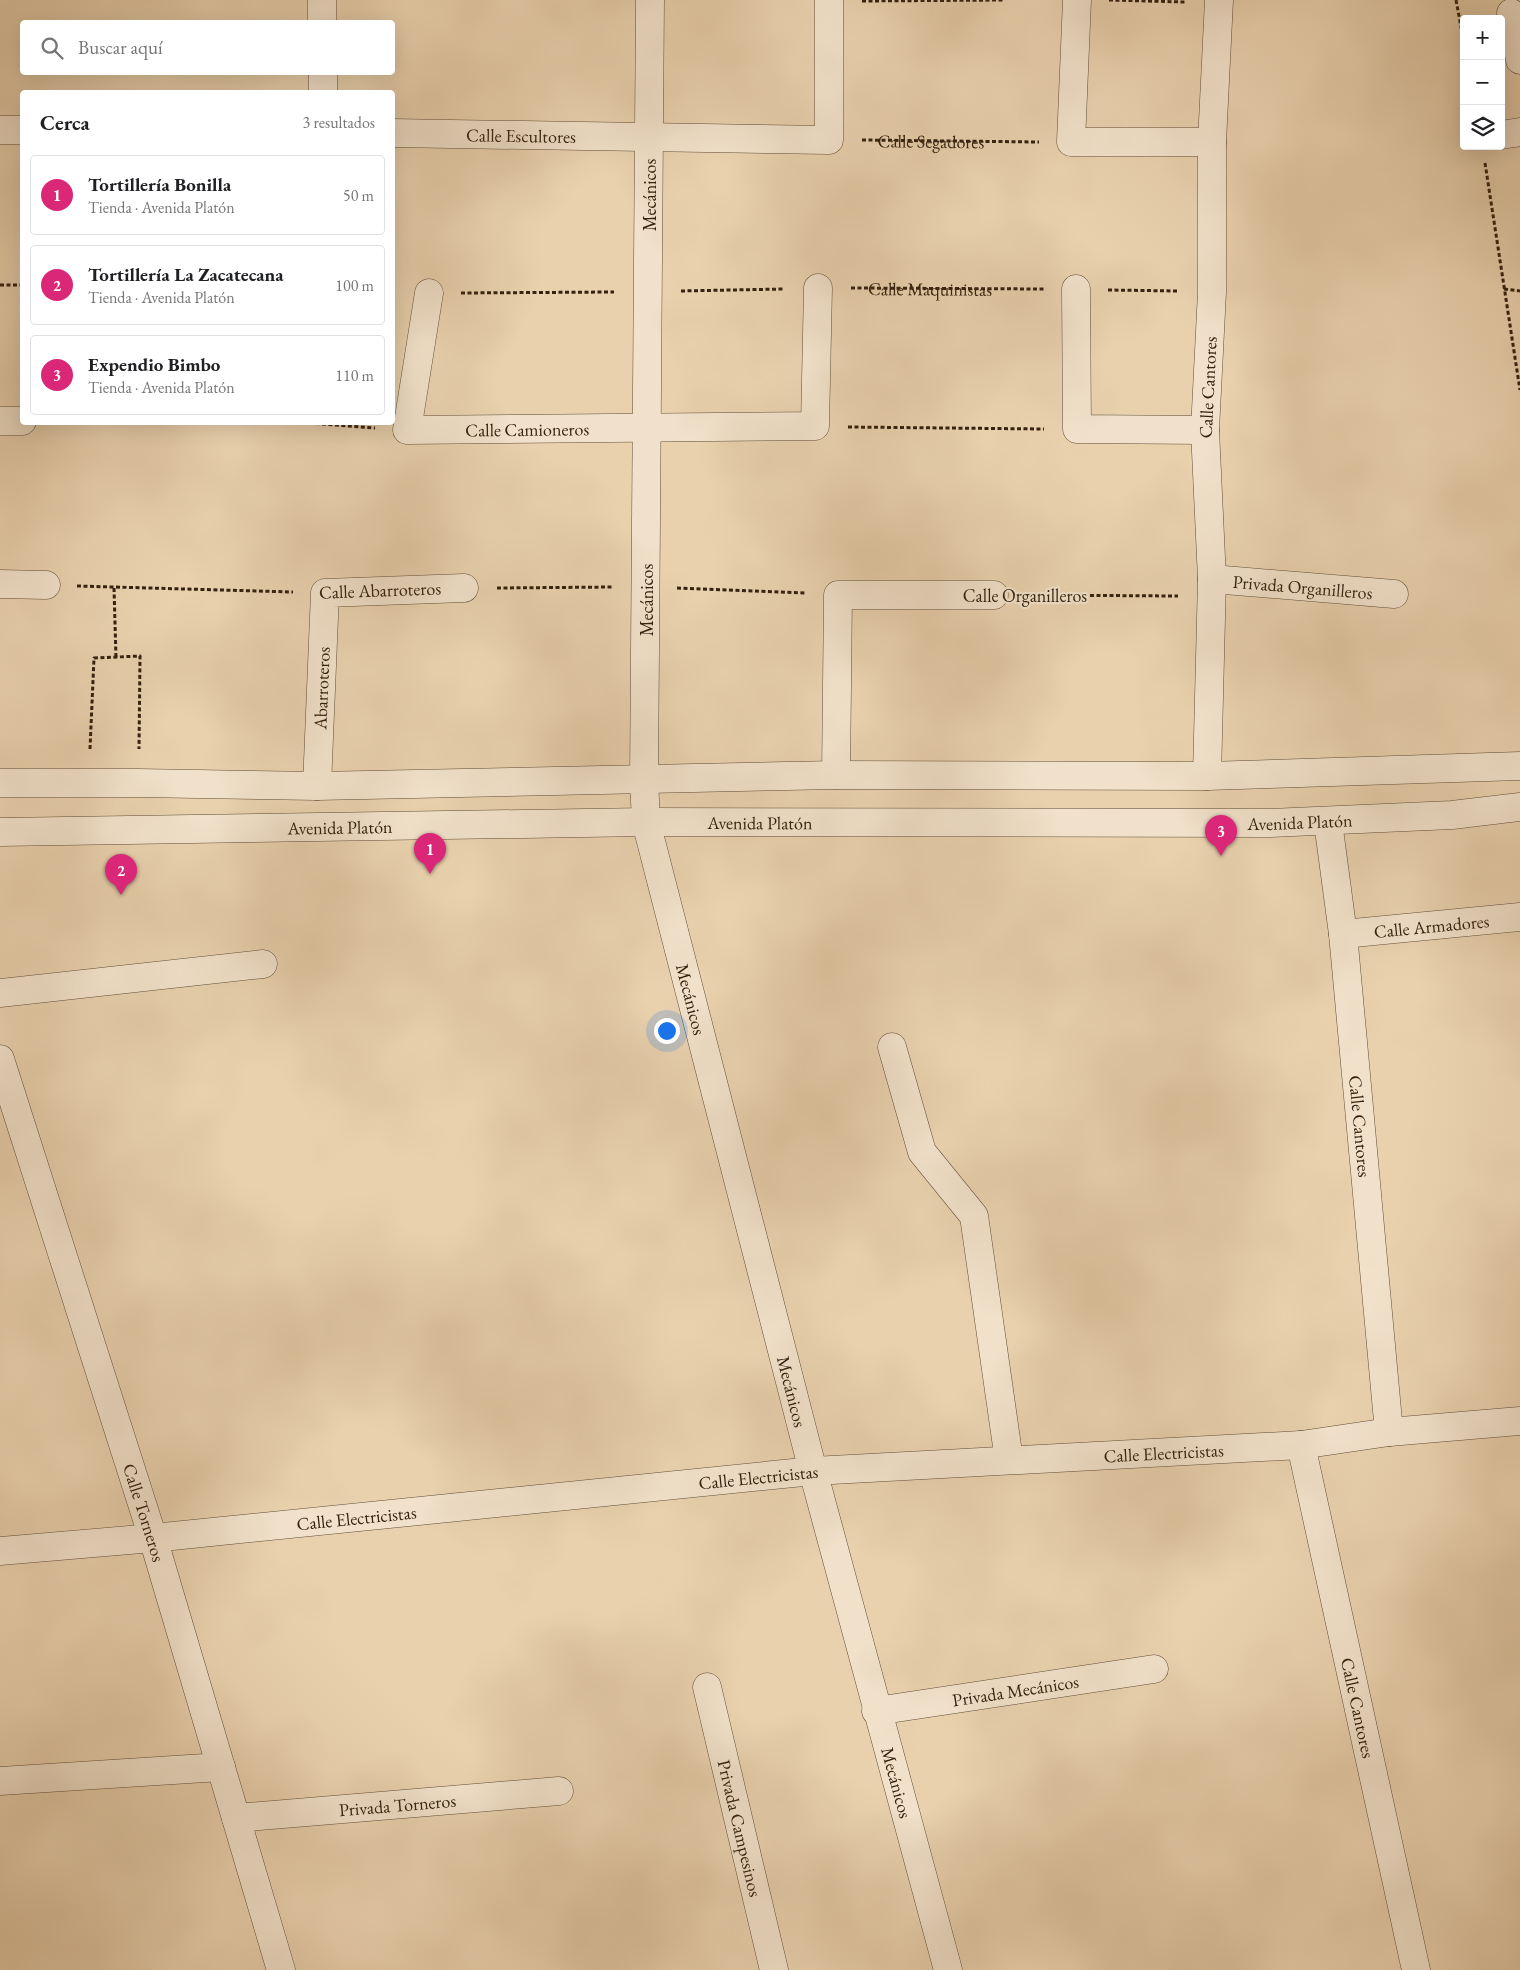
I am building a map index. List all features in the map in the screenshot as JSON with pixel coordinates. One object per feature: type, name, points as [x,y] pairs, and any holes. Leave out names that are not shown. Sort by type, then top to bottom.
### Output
[{"type":"street","points":[[322,0],[322,20]]},
{"type":"street","name":"Mecánicos","points":[[650,0],[644,780],[646,822],[876,1711],[948,1970]]},
{"type":"street","points":[[1077,0],[1071,142],[1212,142]]},
{"type":"street","points":[[649,137],[829,140],[829,1]]},
{"type":"street","name":"Calle Cantores","points":[[1207,776],[1212,587],[1205,430],[1212,292],[1212,142],[1219,1]]},
{"type":"street","points":[[1511,13],[1520,60]]},
{"type":"street","points":[[322,75],[323,90]]},
{"type":"street","points":[[0,130],[20,130]]},
{"type":"street","points":[[1505,134],[1520,132]]},
{"type":"street","name":"Calle Escultores","points":[[395,133],[649,137]]},
{"type":"street","points":[[647,427],[815,426],[818,288]]},
{"type":"street","points":[[1076,289],[1077,429],[1205,430]]},
{"type":"street","points":[[407,430],[429,293]]},
{"type":"street","points":[[0,421],[20,421]]},
{"type":"street","name":"Calle Camioneros","points":[[407,430],[647,427]]},
{"type":"street","points":[[0,584],[46,585]]},
{"type":"street","name":"Privada Organilleros","points":[[1212,587],[1394,594]]},
{"type":"street","name":"Calle Abarroteros","points":[[325,593],[464,588]]},
{"type":"street","name":"Abarroteros","points":[[317,786],[325,593]]},
{"type":"street","points":[[836,775],[838,595]]},
{"type":"street","name":"Calle Organilleros","points":[[838,595],[994,595]]},
{"type":"street","points":[[0,783],[317,786],[836,775],[1207,776],[1520,766]]},
{"type":"street","name":"Avenida Platón","points":[[0,832],[646,822],[1328,822],[1452,815],[1520,807]]},
{"type":"street","name":"Calle Cantores","points":[[1328,822],[1343,934],[1389,1432]]},
{"type":"street","name":"Calle Armadores","points":[[1343,934],[1520,916]]},
{"type":"street","points":[[0,993],[263,964]]},
{"type":"street","points":[[892,1047],[922,1152],[974,1216],[1009,1460]]},
{"type":"street","name":"Calle Torneros","points":[[0,1059],[153,1538],[281,1970]]},
{"type":"street","name":"Calle Electricistas","points":[[0,1551],[153,1538],[813,1471],[1301,1445],[1389,1432],[1520,1421]]},
{"type":"street","name":"Calle Cantores","points":[[1301,1445],[1416,1970]]},
{"type":"street","name":"Privada Mecánicos","points":[[876,1711],[1154,1669]]},
{"type":"street","name":"Privada Campesinos","points":[[707,1687],[774,1970]]},
{"type":"street","points":[[0,1781],[221,1767]]},
{"type":"street","name":"Privada Torneros","points":[[236,1818],[559,1791]]},
{"type":"path","points":[[829,1],[1004,0]]},
{"type":"path","points":[[1100,0],[1219,1]]},
{"type":"path","points":[[1456,0],[1460,15]]},
{"type":"path","name":"Calle Segadores","points":[[829,140],[1071,142]]},
{"type":"path","points":[[1484,156],[1520,390]]},
{"type":"path","points":[[0,285],[20,285]]},
{"type":"path","name":"Calle Maquinistas","points":[[648,292],[818,288],[1076,289],[1212,292]]},
{"type":"path","points":[[1504,289],[1520,291]]},
{"type":"path","points":[[429,293],[648,292]]},
{"type":"path","points":[[338,425],[407,430]]},
{"type":"path","points":[[815,426],[1077,429]]},
{"type":"path","name":"Calle Abarroteros","points":[[46,585],[325,593]]},
{"type":"path","points":[[646,586],[838,595]]},
{"type":"path","name":"Calle Abarroteros","points":[[464,588],[646,586]]},
{"type":"path","name":"Calle Organilleros","points":[[994,595],[1212,587]]},
{"type":"path","points":[[114,588],[116,658]]},
{"type":"path","points":[[89,784],[94,658],[140,656],[138,783]]},
{"type":"place","name":"Expendio Bimbo","points":[[1221,856]]},
{"type":"place","name":"Tortillería Bonilla","points":[[430,874]]},
{"type":"place","name":"Tortillería La Zacatecana","points":[[121,895]]}]
